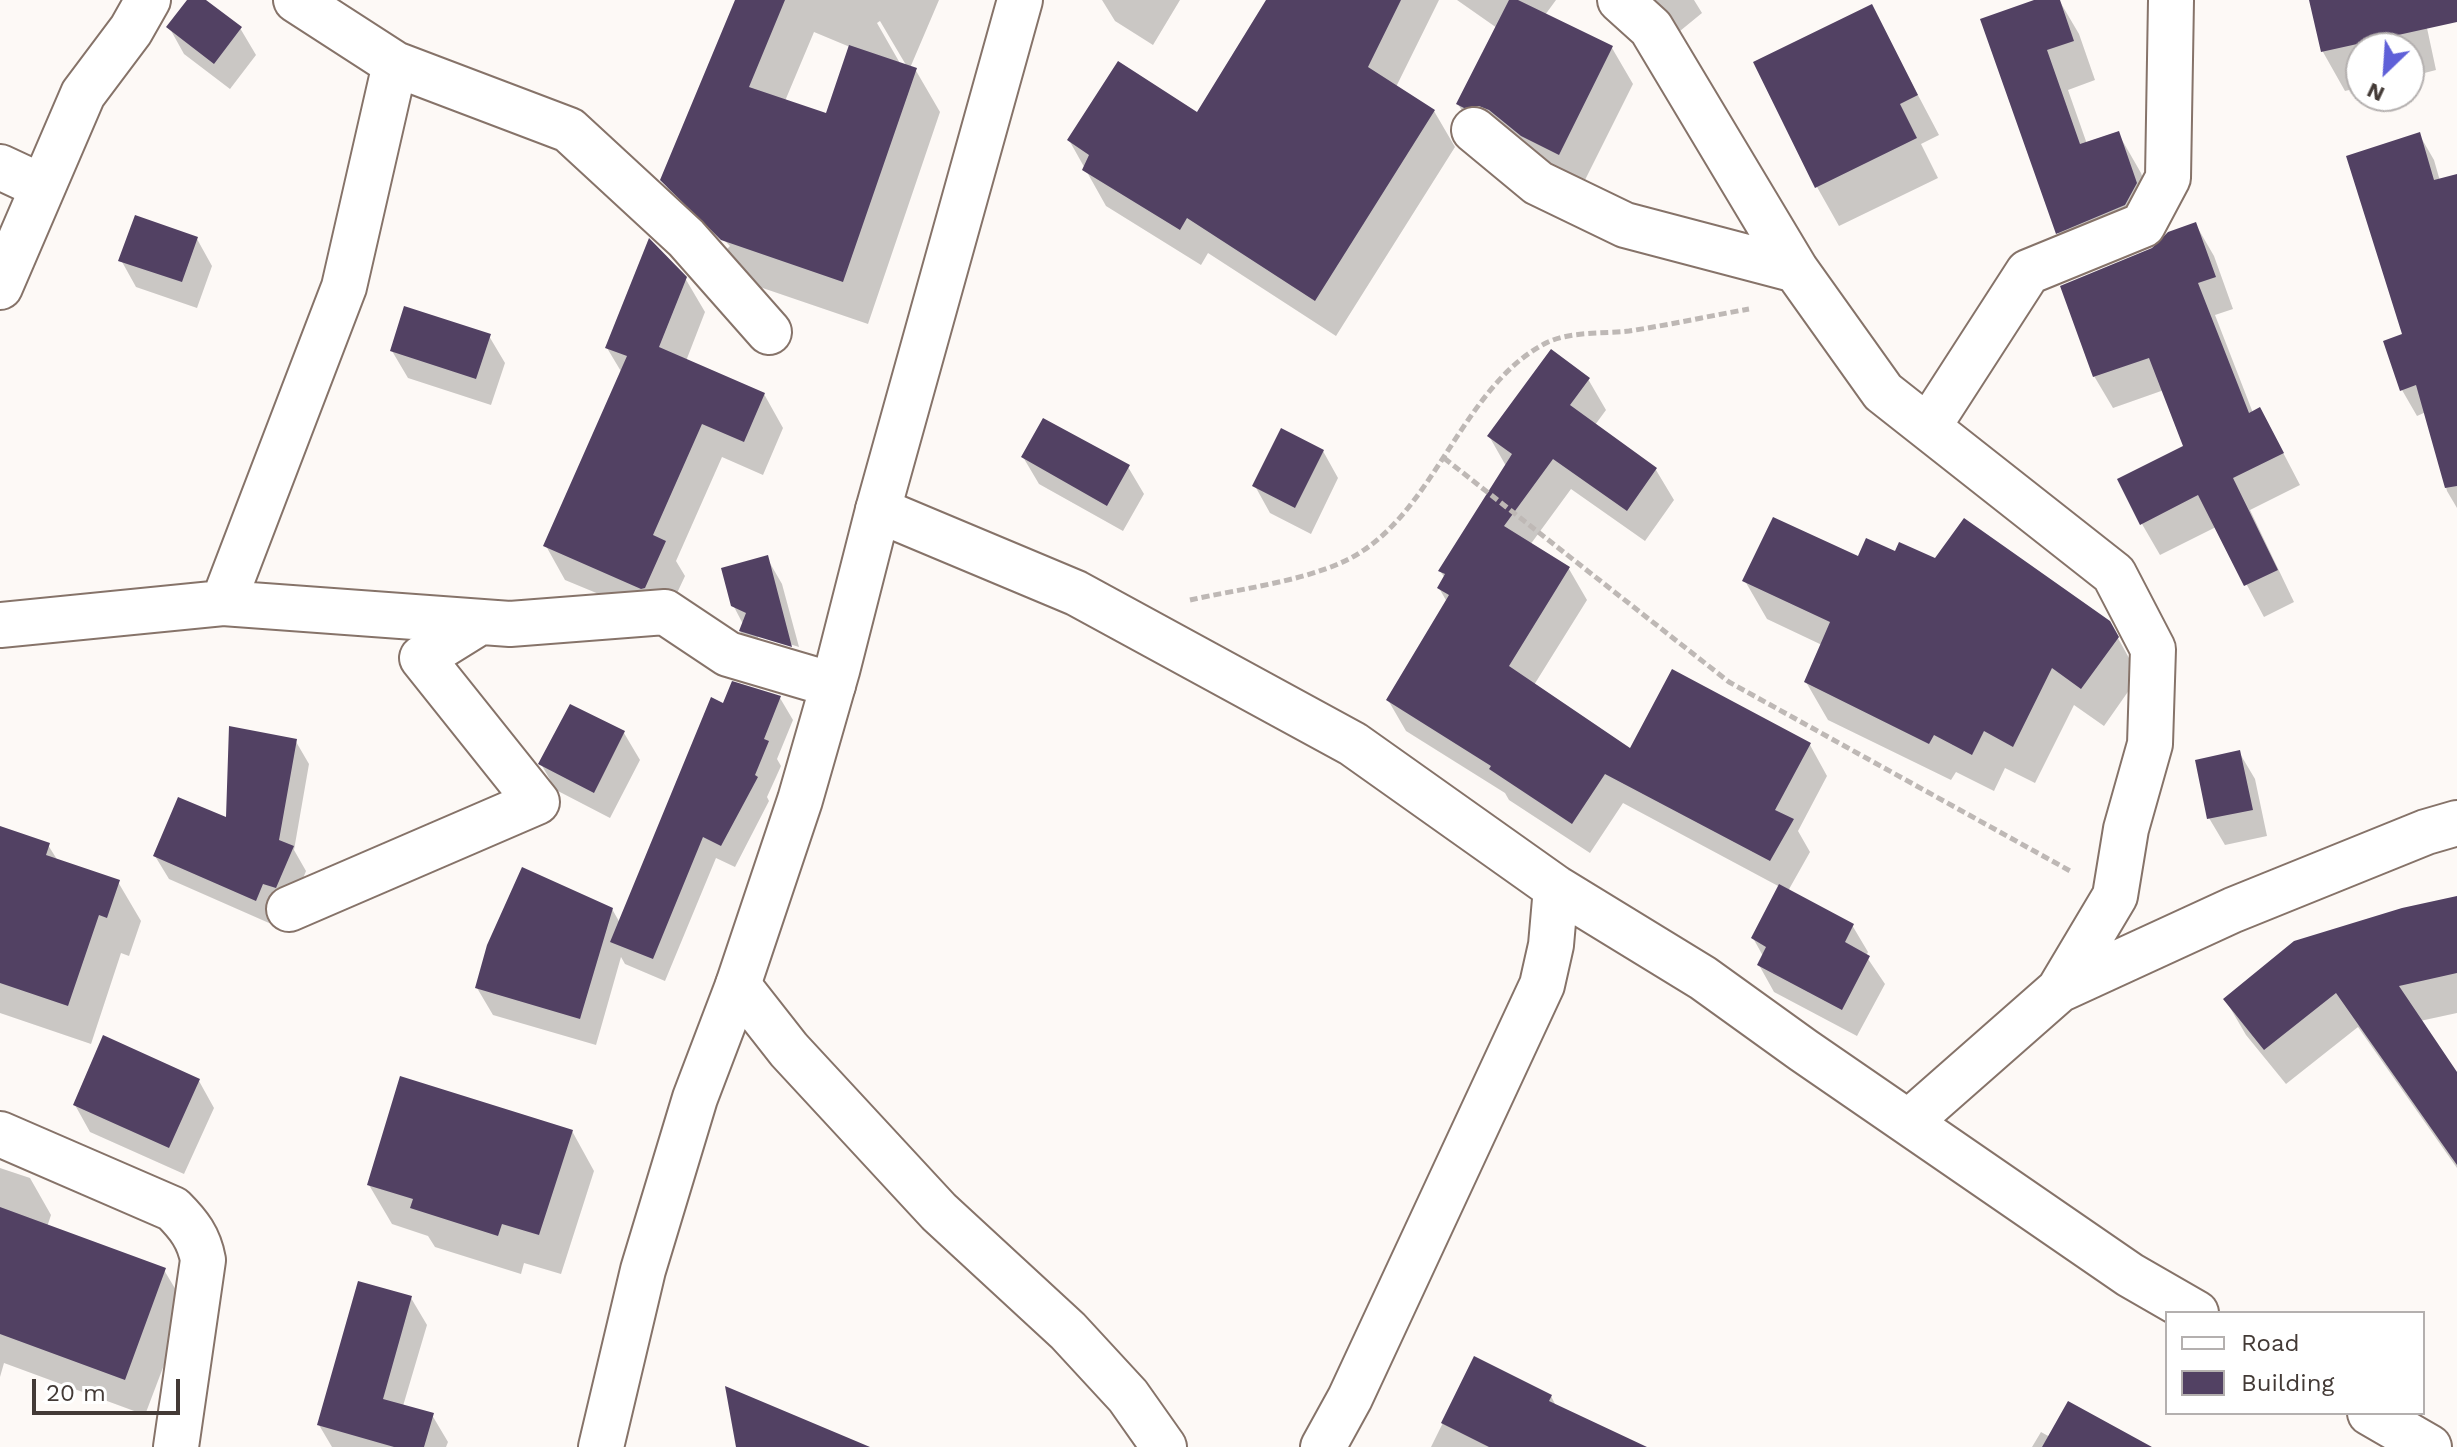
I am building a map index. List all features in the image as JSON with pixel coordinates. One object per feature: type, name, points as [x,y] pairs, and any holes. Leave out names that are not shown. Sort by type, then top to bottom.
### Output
[{"type":"street","points":[[0,287],[83,94],[131,30],[148,0]]},
{"type":"street","points":[[296,0],[395,64],[569,130],[686,238],[769,332]]},
{"type":"street","points":[[601,1447],[643,1270],[695,1098],[738,985],[800,800],[1020,0]]},
{"type":"street","points":[[1620,0],[1651,28],[1806,283],[1883,392],[2114,574],[2153,649],[2150,744],[2126,829],[2115,896],[2059,990]]},
{"type":"street","points":[[1928,427],[2028,272],[2143,225],[2168,178],[2171,0]]},
{"type":"street","points":[[223,603],[344,287],[395,64]]},
{"type":"street","points":[[1474,130],[1538,183],[1625,225],[1806,283]]},
{"type":"street","points":[[0,167],[43,187]]},
{"type":"street","points":[[878,510],[1076,593],[1353,744],[1556,888],[1703,978],[2130,1275],[2193,1311]]},
{"type":"street","points":[[0,625],[223,603],[510,624],[665,612],[728,654],[833,685]]},
{"type":"street","points":[[289,909],[537,802],[422,658],[480,622]]},
{"type":"street","points":[[1910,1121],[2059,990],[2233,910],[2426,832],[2457,823]]},
{"type":"street","points":[[1323,1447],[1350,1398],[1542,985],[1551,945],[1556,888]]},
{"type":"street","points":[[738,985],[789,1050],[939,1212],[1078,1342],[1128,1396],[1164,1447]]},
{"type":"street","points":[[0,1134],[173,1209],[188,1223],[200,1242],[203,1260],[176,1447]]},
{"type":"street","points":[[2373,1415],[2429,1447]]},
{"type":"path","points":[[1119,616],[1303,576],[1336,565],[1363,551],[1387,533],[1444,458],[1479,405],[1520,360],[1548,342],[1564,337],[1631,330],[1806,283]]},
{"type":"path","points":[[1444,458],[1729,682],[2115,896]]},
{"type":"building","points":[[187,0],[206,0],[242,27],[214,64],[166,27]]},
{"type":"building","points":[[735,0],[785,0],[749,87],[826,113],[849,45],[917,68],[843,282],[721,240],[660,180]]},
{"type":"building","points":[[1266,0],[1401,0],[1368,67],[1435,110],[1315,301],[1187,218],[1180,230],[1082,170],[1089,155],[1067,140],[1118,61],[1197,112]]},
{"type":"building","points":[[1509,0],[1518,0],[1613,46],[1559,155],[1521,136],[1489,110],[1479,106],[1464,108],[1456,104]]},
{"type":"building","points":[[2034,0],[2060,0],[2074,41],[2047,50],[2080,144],[2119,131],[2137,183],[2125,205],[2056,234],[1980,19]]},
{"type":"building","points":[[2309,0],[2457,0],[2457,22],[2412,32],[2345,32],[2345,47],[2321,52]]},
{"type":"building","points":[[1872,4],[1918,95],[1900,104],[1917,138],[1815,188],[1753,62]]},
{"type":"building","points":[[2420,132],[2434,180],[2457,174],[2457,486],[2445,488],[2416,385],[2400,391],[2383,341],[2402,334],[2346,156]]},
{"type":"building","points":[[135,215],[198,237],[182,282],[118,261]]},
{"type":"building","points":[[2196,222],[2216,277],[2198,283],[2249,413],[2260,407],[2284,453],[2233,478],[2278,570],[2244,586],[2198,495],[2140,525],[2117,479],[2183,446],[2149,358],[2093,377],[2060,286],[2152,248],[2168,232]]},
{"type":"building","points":[[649,238],[687,277],[659,347],[765,393],[744,442],[702,424],[653,535],[666,541],[645,588],[641,589],[543,546],[627,356],[605,348]]},
{"type":"building","points":[[404,306],[491,334],[476,379],[390,351]]},
{"type":"building","points":[[1551,349],[1590,378],[1570,405],[1657,468],[1627,511],[1553,459],[1504,526],[1570,567],[1509,666],[1630,748],[1672,669],[1811,743],[1775,810],[1794,819],[1770,861],[1605,774],[1572,824],[1489,769],[1491,766],[1386,700],[1449,595],[1437,588],[1445,574],[1438,571],[1512,454],[1487,436]]},
{"type":"building","points":[[1043,418],[1130,465],[1107,506],[1021,457]]},
{"type":"building","points":[[1281,428],[1324,450],[1295,508],[1252,486]]},
{"type":"building","points":[[1773,517],[1858,556],[1866,538],[1895,551],[1899,542],[1935,558],[1964,518],[2110,621],[2119,637],[2081,689],[2052,668],[2013,747],[1984,731],[1972,755],[1934,735],[1929,744],[1804,682],[1830,622],[1742,581]]},
{"type":"building","points":[[768,555],[792,647],[739,631],[746,613],[731,606],[721,568]]},
{"type":"building","points":[[732,681],[781,696],[764,739],[769,741],[755,775],[758,777],[721,846],[703,837],[653,959],[610,942],[711,697],[723,703]]},
{"type":"building","points":[[570,704],[625,731],[594,793],[538,764]]},
{"type":"building","points":[[229,726],[297,739],[279,840],[294,846],[276,888],[263,884],[256,901],[153,856],[178,797],[226,817]]},
{"type":"building","points":[[2240,750],[2253,810],[2207,819],[2195,760]]},
{"type":"building","points":[[0,826],[50,843],[46,855],[120,880],[107,918],[99,915],[68,1006],[0,983]]},
{"type":"building","points":[[522,867],[613,908],[580,1019],[475,988],[487,945]]},
{"type":"building","points":[[1779,884],[1854,924],[1845,942],[1870,956],[1842,1010],[1757,965],[1766,947],[1751,938]]},
{"type":"building","points":[[2457,896],[2457,973],[2399,986],[2457,1072],[2457,1165],[2336,993],[2264,1050],[2223,999],[2294,941],[2402,908]]},
{"type":"building","points":[[103,1035],[200,1079],[169,1148],[73,1105]]},
{"type":"building","points":[[400,1076],[573,1130],[539,1235],[502,1224],[498,1236],[410,1208],[413,1199],[367,1185]]},
{"type":"building","points":[[0,1207],[166,1268],[125,1380],[0,1334]]},
{"type":"building","points":[[358,1281],[412,1296],[383,1399],[434,1413],[424,1447],[394,1447],[317,1425]]},
{"type":"building","points":[[1474,1356],[1552,1395],[1549,1401],[1647,1447],[1489,1447],[1441,1423]]},
{"type":"building","points":[[725,1386],[870,1447],[736,1447]]},
{"type":"building","points":[[2068,1401],[2152,1447],[2042,1447]]}]
